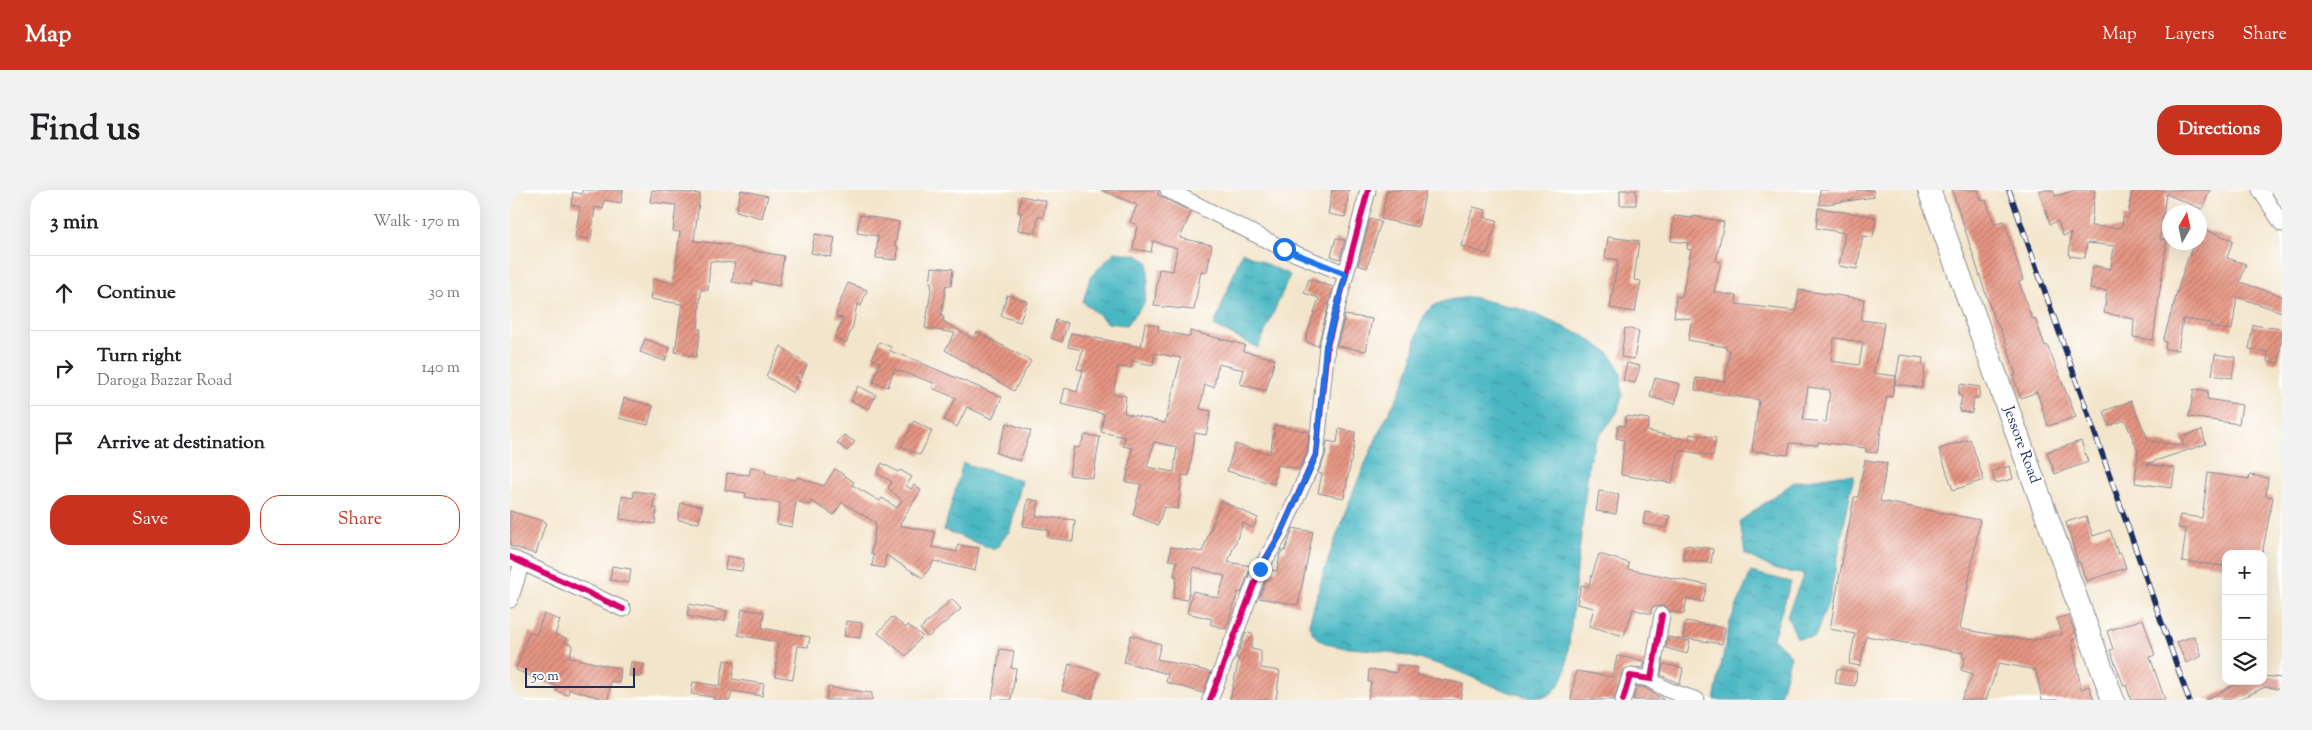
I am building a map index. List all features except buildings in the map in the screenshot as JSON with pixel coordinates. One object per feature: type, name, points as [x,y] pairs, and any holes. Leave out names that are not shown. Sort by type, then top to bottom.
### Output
[{"type":"highway","name":"Jessore Road","points":[[1930,190],[2113,700]]},
{"type":"street","points":[[1168,190],[1284,249],[1346,274]]},
{"type":"street","points":[[1206,700],[1210,700],[1260,569],[1280,535],[1316,455],[1326,346],[1368,190]]},
{"type":"street","points":[[2260,190],[2282,224]]},
{"type":"street","points":[[510,600],[516,560],[623,609]]},
{"type":"street","points":[[1650,680],[1662,615]]},
{"type":"street","points":[[1622,700],[1630,676],[1650,680],[1668,690],[1697,700]]},
{"type":"water","points":[[1115,252],[1137,255],[1148,262],[1148,280],[1144,304],[1126,325],[1108,323],[1083,302],[1090,277]]},
{"type":"water","points":[[1242,252],[1290,275],[1258,348],[1214,326]]},
{"type":"water","points":[[1471,297],[1525,310],[1584,336],[1610,354],[1621,372],[1622,396],[1617,413],[1595,442],[1589,462],[1566,670],[1560,683],[1554,690],[1547,696],[1542,697],[1531,697],[1505,691],[1441,665],[1416,658],[1382,651],[1335,646],[1318,639],[1309,624],[1322,577],[1347,507],[1380,430],[1407,377],[1416,337],[1424,315],[1433,306],[1448,300]]},
{"type":"water","points":[[963,463],[1022,481],[1010,530],[995,550],[944,530]]},
{"type":"water","points":[[1841,475],[1854,475],[1830,597],[1815,637],[1797,638],[1787,615],[1804,574],[1776,570],[1745,554],[1740,521],[1794,482]]},
{"type":"water","points":[[1751,572],[1791,582],[1773,638],[1791,655],[1779,700],[1714,700],[1730,622]]},
{"type":"railway","points":[[2009,190],[2189,700]]},
{"type":"cycle path","points":[[1210,700],[1260,569],[1280,535],[1316,455],[1327,346],[1368,190]]},
{"type":"cycle path","points":[[510,557],[623,609]]},
{"type":"cycle path","points":[[1623,700],[1630,676],[1651,679],[1662,615]]},
{"type":"route","points":[[1260,569],[1280,535],[1316,455],[1326,346],[1346,274],[1284,249]]}]
